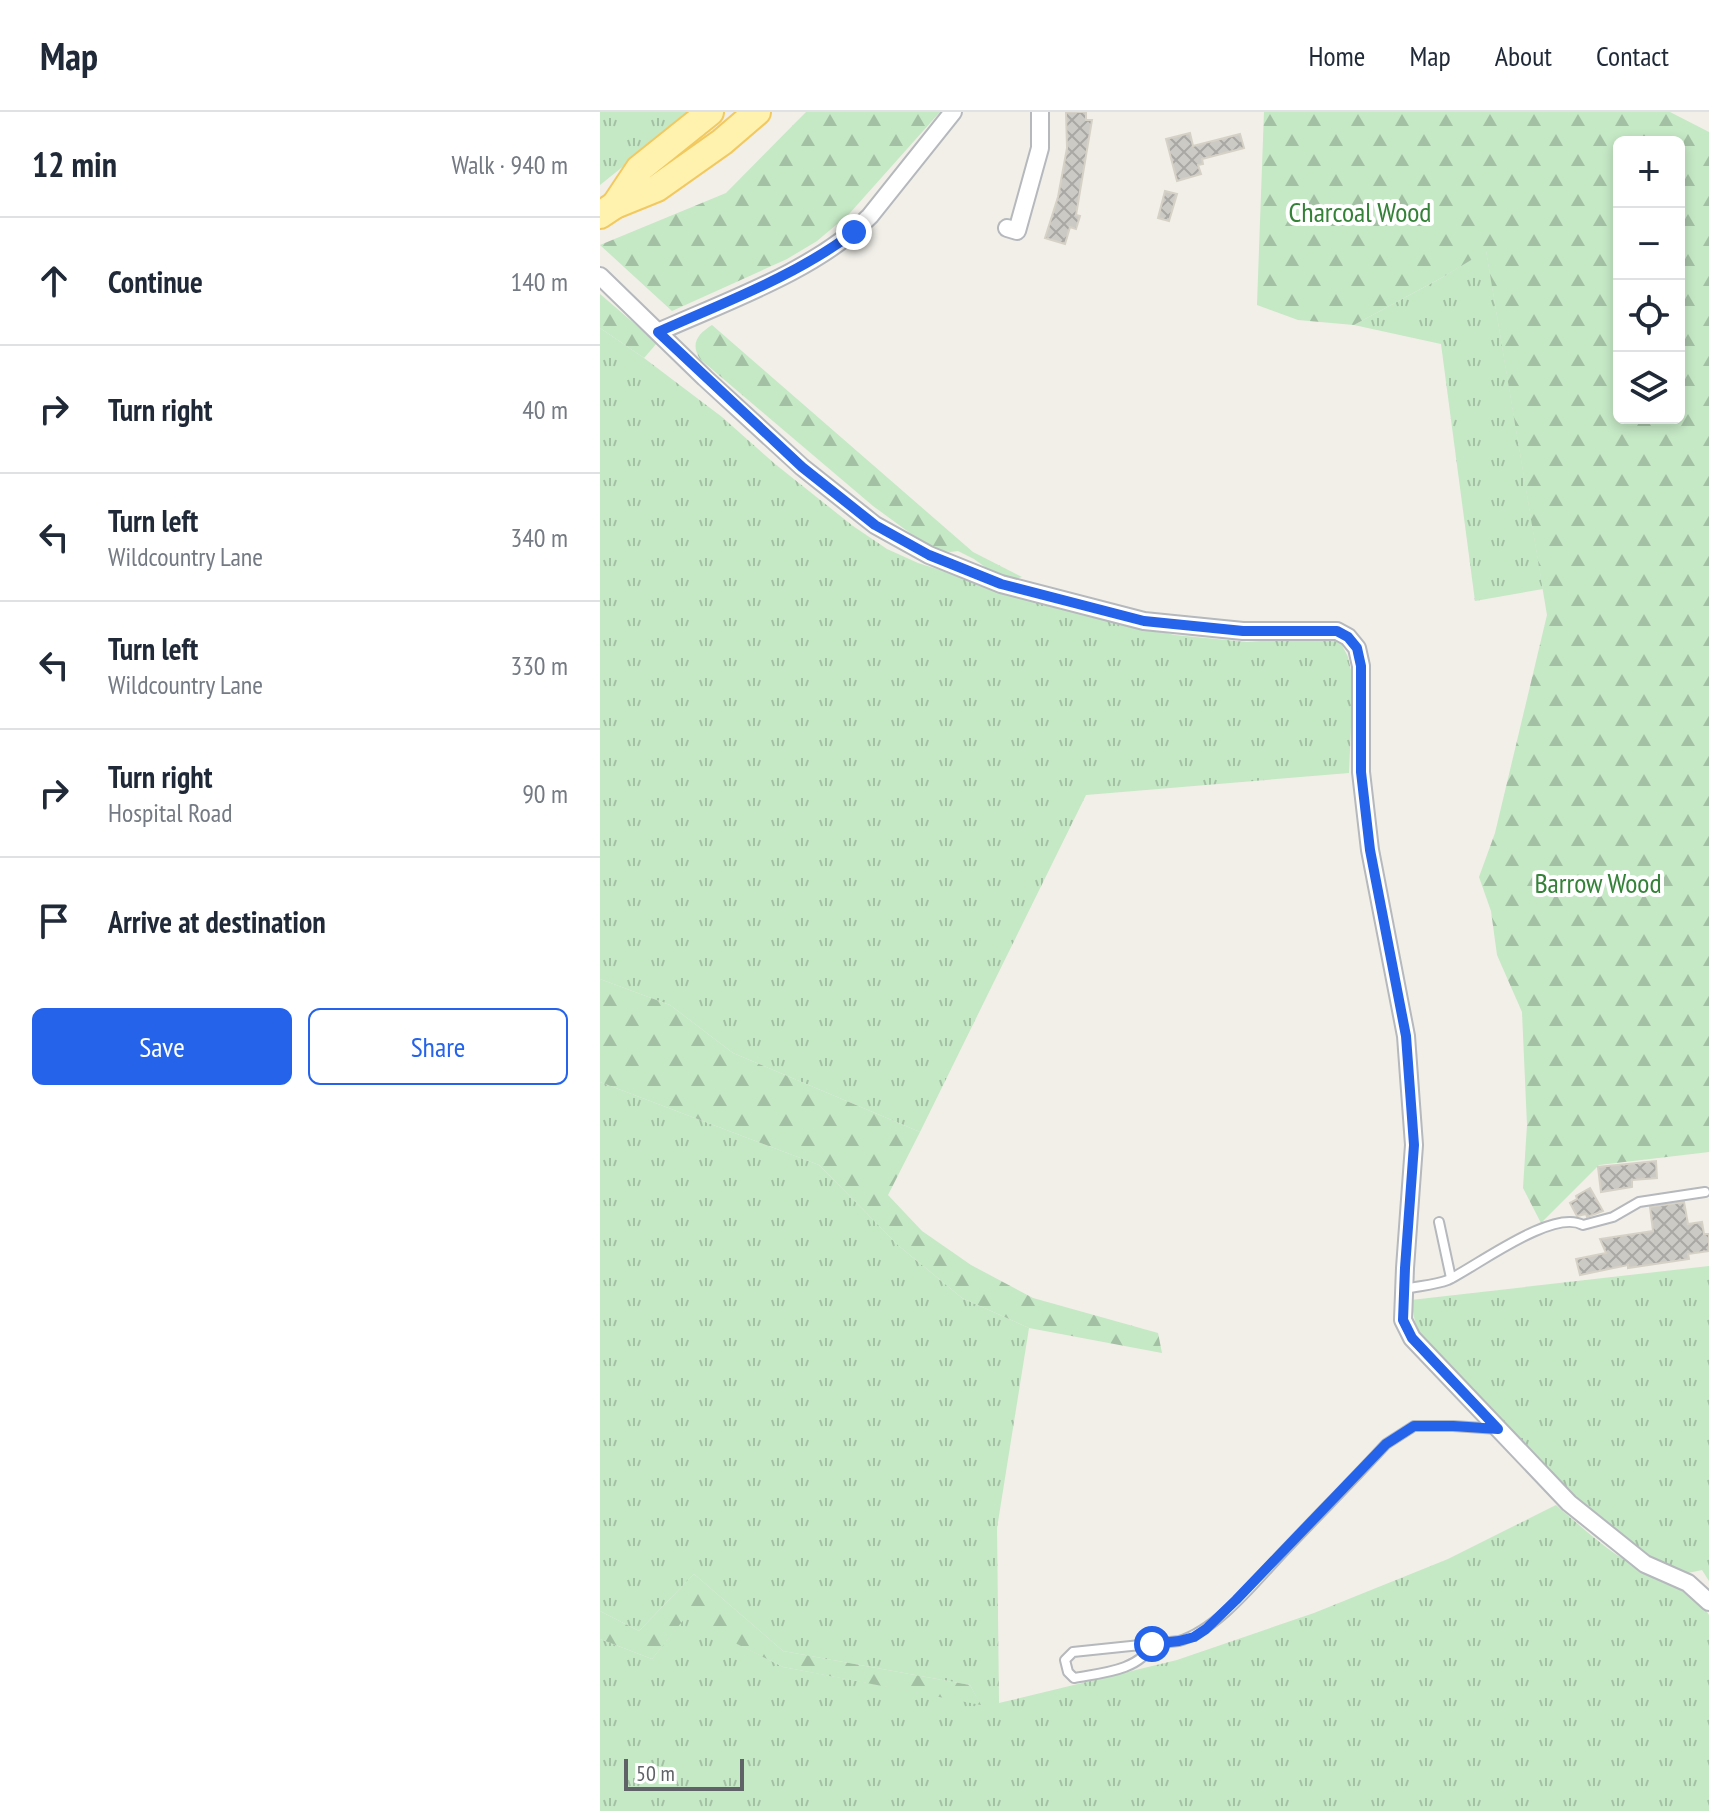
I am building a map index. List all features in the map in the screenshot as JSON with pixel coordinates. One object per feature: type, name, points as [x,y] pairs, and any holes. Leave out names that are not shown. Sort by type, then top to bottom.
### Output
[{"type":"main road","points":[[607,210],[639,169],[710,112]]},
{"type":"main road","points":[[607,210],[657,188],[722,142],[757,112]]},
{"type":"street","points":[[658,332],[776,279],[837,245],[870,216],[953,112]]},
{"type":"street","points":[[1007,228],[1017,231],[1040,148],[1040,112]]},
{"type":"street","points":[[600,276],[802,467],[875,525],[929,555],[1001,584],[1144,621],[1243,631],[1337,631],[1348,637],[1357,648],[1361,666],[1361,772],[1370,850],[1406,1036],[1414,1145],[1403,1320],[1412,1338],[1569,1503],[1645,1564],[1688,1583],[1709,1602]]},
{"type":"lane","points":[[1404,1289],[1445,1281],[1549,1225],[1576,1222],[1583,1225],[1613,1217],[1639,1202],[1705,1192]]},
{"type":"lane","points":[[1439,1222],[1451,1278]]},
{"type":"lane","points":[[1152,1644],[1140,1660],[1111,1670],[1074,1678],[1066,1666],[1065,1660],[1073,1652],[1179,1641],[1194,1637],[1206,1629],[1386,1444],[1414,1426],[1498,1429]]},
{"type":"green space","points":[[600,112],[688,112],[600,185]]},
{"type":"green space","points":[[806,112],[940,112],[849,214],[817,241],[787,259],[672,311],[600,245],[726,193]]},
{"type":"green space","name":"Barrow Wood","points":[[1264,112],[1670,112],[1709,132],[1709,1152],[1599,1165],[1541,1223],[1523,1188],[1527,1125],[1522,1012],[1497,955],[1491,911],[1479,877],[1495,833],[1547,615],[1486,251],[1354,325],[1298,320],[1257,305]]},
{"type":"green space","points":[[1486,250],[1543,589],[1475,601],[1441,344],[1354,325]]},
{"type":"green space","points":[[600,294],[657,343],[644,358],[600,328]]},
{"type":"green space","points":[[712,325],[973,552],[1022,577],[1015,579],[992,572],[958,551],[938,550],[873,506],[700,359],[697,339]]},
{"type":"green space","points":[[600,328],[722,417],[853,526],[887,549],[918,563],[1124,624],[1175,635],[1247,642],[1306,638],[1333,640],[1342,645],[1353,679],[1349,773],[1086,795],[920,1132],[733,1053],[670,1005],[600,979]]},
{"type":"green space","points":[[600,979],[670,1005],[733,1053],[920,1132],[888,1195],[922,1231],[971,1265],[1033,1298],[1158,1333],[1162,1353],[1029,1328],[962,1298],[899,1246],[819,1165],[600,1082]]},
{"type":"green space","points":[[600,1082],[819,1165],[899,1246],[962,1298],[1029,1328],[997,1528],[999,1703],[1177,1660],[1314,1613],[1448,1559],[1556,1505],[1614,1553],[1679,1586],[1709,1615],[1709,1811],[600,1811],[600,1639],[652,1659],[685,1617],[783,1667],[980,1704],[970,1685],[783,1651],[694,1574],[639,1631],[600,1611]]},
{"type":"green space","points":[[1709,1266],[1709,1581],[1702,1570],[1683,1574],[1648,1558],[1583,1506],[1508,1431],[1420,1334],[1411,1300]]},
{"type":"green space","points":[[694,1574],[783,1651],[970,1685],[981,1705],[783,1667],[685,1618],[652,1659],[600,1639],[600,1611],[639,1631]]},
{"type":"building","points":[[1066,112],[1086,112],[1086,120],[1092,120],[1076,215],[1080,216],[1076,229],[1070,227],[1065,244],[1045,238],[1058,197],[1067,148]]},
{"type":"building","points":[[1190,133],[1193,146],[1240,134],[1244,148],[1202,159],[1203,164],[1198,165],[1201,174],[1177,181],[1166,139]]},
{"type":"building","points":[[1165,191],[1177,194],[1169,221],[1158,218]]},
{"type":"building","points":[[1656,1161],[1657,1178],[1632,1180],[1632,1187],[1601,1192],[1598,1167]]},
{"type":"building","points":[[1590,1188],[1603,1211],[1587,1217],[1586,1214],[1577,1216],[1570,1203]]},
{"type":"building","points":[[1684,1202],[1688,1224],[1702,1222],[1704,1234],[1709,1234],[1709,1251],[1688,1254],[1689,1259],[1628,1268],[1628,1265],[1580,1275],[1576,1259],[1606,1253],[1600,1239],[1653,1231],[1650,1207]]},
{"type":"route","points":[[854,232],[811,261],[776,279],[658,332],[802,467],[875,525],[929,555],[1001,584],[1144,621],[1243,631],[1337,631],[1348,637],[1357,648],[1361,666],[1361,772],[1370,850],[1406,1036],[1414,1145],[1403,1320],[1412,1338],[1498,1429],[1414,1426],[1386,1444],[1206,1629],[1194,1637],[1152,1644]]},
{"type":"park label","name":"Charcoal Wood","points":[[1360,211]]}]
